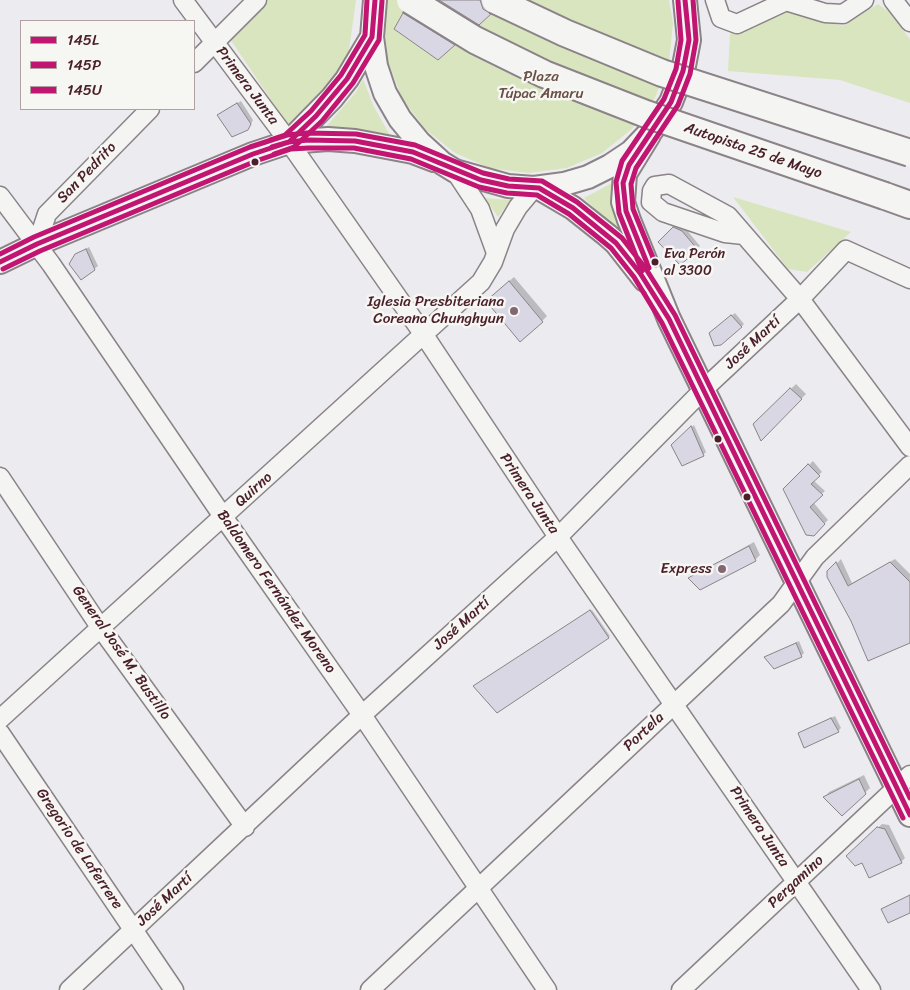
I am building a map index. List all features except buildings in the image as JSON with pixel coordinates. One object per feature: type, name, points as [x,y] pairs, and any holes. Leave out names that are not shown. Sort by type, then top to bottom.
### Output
[{"type":"highway","name":"Autopista 25 de Mayo","points":[[410,0],[475,40],[553,78],[646,114],[900,202]]},
{"type":"highway","points":[[495,0],[565,33],[662,72],[910,152]]},
{"type":"main road","points":[[375,0],[372,37],[376,66],[385,93],[419,142],[449,167]]},
{"type":"main road","points":[[669,319],[624,202],[624,174],[671,102],[683,71],[689,40],[685,0]]},
{"type":"main road","points":[[288,142],[332,98],[352,72],[372,37]]},
{"type":"main road","points":[[0,262],[37,244],[253,154],[288,142],[328,139],[355,141],[413,152],[449,167],[508,186],[537,188],[564,184],[595,174],[631,152],[648,135]]},
{"type":"main road","points":[[537,188],[573,208],[616,243],[640,273],[669,319],[705,388],[797,582],[903,781],[910,815]]},
{"type":"street","name":"Primera Junta","points":[[182,0],[288,142],[424,335],[558,537],[872,990]]},
{"type":"street","points":[[195,62],[257,0]]},
{"type":"street","points":[[715,0],[721,18],[737,24],[783,1],[826,13],[843,14],[864,0]]},
{"type":"street","points":[[893,0],[910,22]]},
{"type":"street","name":"San Pedrito","points":[[37,244],[47,214],[149,110]]},
{"type":"street","points":[[449,167],[480,209],[496,253]]},
{"type":"street","points":[[744,235],[725,233],[663,212],[651,202],[652,191],[656,186],[663,184],[685,191],[728,216],[800,299],[910,447]]},
{"type":"street","name":"Quirno","points":[[0,719],[100,627],[224,518],[481,282],[496,253],[505,229],[518,207],[537,188]]},
{"type":"street","name":"Baldomero Fernández Moreno","points":[[0,196],[37,244],[224,518],[362,715],[547,990]]},
{"type":"street","name":"José Martí","points":[[69,990],[245,827],[362,715],[558,537],[705,388],[800,299],[846,250],[910,279]]},
{"type":"street","name":"Portela","points":[[370,990],[781,604],[815,557],[910,465]]},
{"type":"street","name":"General José M. Bustillo","points":[[0,477],[100,627],[245,827]]},
{"type":"street","name":"Gregorio de Laferrere","points":[[0,733],[174,990]]},
{"type":"street","name":"Pergamino","points":[[681,990],[903,781]]},
{"type":"green space","points":[[265,0],[356,0],[349,50],[343,65],[318,97],[288,125],[228,36]]},
{"type":"green space","name":"Plaza Túpac Amaru","points":[[388,0],[411,0],[394,29],[438,60],[507,0],[669,0],[673,23],[669,62],[655,98],[632,129],[602,153],[567,168],[528,173],[490,168],[455,153],[425,129],[402,98],[388,62],[384,23]]},
{"type":"green space","points":[[878,4],[888,11],[910,39],[910,103],[840,80],[728,71],[730,34],[788,11],[843,26]]},
{"type":"green space","points":[[363,79],[374,107],[394,142],[369,133],[326,127],[356,92]]},
{"type":"green space","points":[[614,182],[622,222],[620,231],[613,227],[584,198]]},
{"type":"green space","points":[[733,197],[851,232],[807,272],[788,269]]},
{"type":"green space","points":[[485,198],[511,200],[498,217]]},
{"type":"transit line","name":"145U","points":[[270,140],[285,135],[311,111],[341,75],[365,35],[367,0]]},
{"type":"transit line","name":"145L","points":[[272,147],[289,142],[316,116],[347,79],[372,37],[375,0]]},
{"type":"transit line","name":"145L","points":[[649,268],[626,211],[623,183],[629,165],[671,102],[683,71],[689,40],[685,0]]},
{"type":"transit line","name":"145P","points":[[656,265],[633,209],[631,184],[636,168],[678,105],[690,74],[696,40],[693,0]]},
{"type":"transit line","name":"145P","points":[[274,154],[294,147],[322,121],[353,83],[379,40],[382,1]]},
{"type":"transit line","name":"145U","points":[[642,271],[619,213],[616,182],[622,161],[664,99],[676,69],[681,40],[678,1]]},
{"type":"transit line","name":"145U","points":[[0,254],[34,237],[250,147],[287,135],[307,133],[356,134],[415,145],[483,173],[509,179],[542,181],[577,202],[622,238],[646,269],[675,315],[910,798]]},
{"type":"transit line","name":"145L","points":[[0,262],[37,244],[253,154],[289,142],[308,140],[355,141],[413,152],[481,180],[508,186],[539,188],[573,208],[616,243],[640,273],[669,319],[910,815]]},
{"type":"transit line","name":"145P","points":[[3,269],[40,251],[256,161],[291,149],[354,148],[411,159],[479,187],[507,193],[537,195],[569,214],[611,248],[634,277],[662,323],[903,818]]},
{"type":"place","name":"Eva Perón al 3300","points":[[655,262]]},
{"type":"place","name":"Iglesia Presbiteriana Coreana Chunghyun","points":[[514,311]]},
{"type":"place","name":"Express","points":[[722,569]]}]
